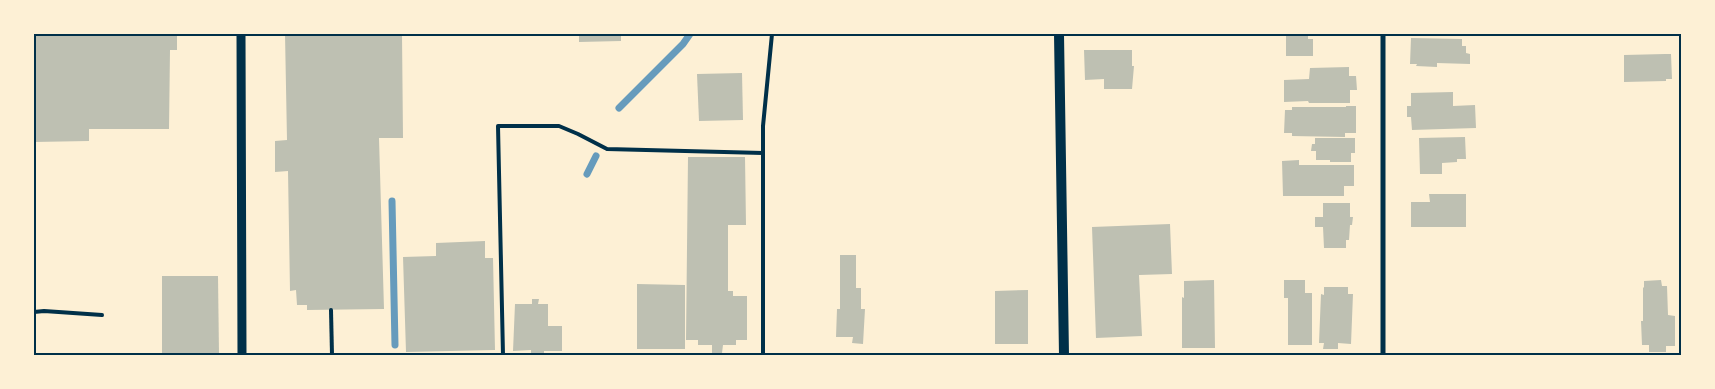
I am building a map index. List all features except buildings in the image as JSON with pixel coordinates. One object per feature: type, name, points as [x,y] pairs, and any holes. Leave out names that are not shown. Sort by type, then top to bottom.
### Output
[{"type":"main road","points":[[1059,34],[1064,355]]},
{"type":"street","points":[[241,34],[242,355]]},
{"type":"street","points":[[1382,34],[1383,355]]},
{"type":"lane","points":[[763,355],[763,126],[772,34]]},
{"type":"lane","points":[[503,355],[498,126],[558,126],[607,149],[763,153]]},
{"type":"lane","points":[[331,310],[332,355]]},
{"type":"lane","points":[[34,312],[102,315]]},
{"type":"waterway","points":[[619,108],[683,44],[690,34]]},
{"type":"waterway","points":[[587,174],[596,156]]},
{"type":"waterway","points":[[392,201],[395,345]]}]
